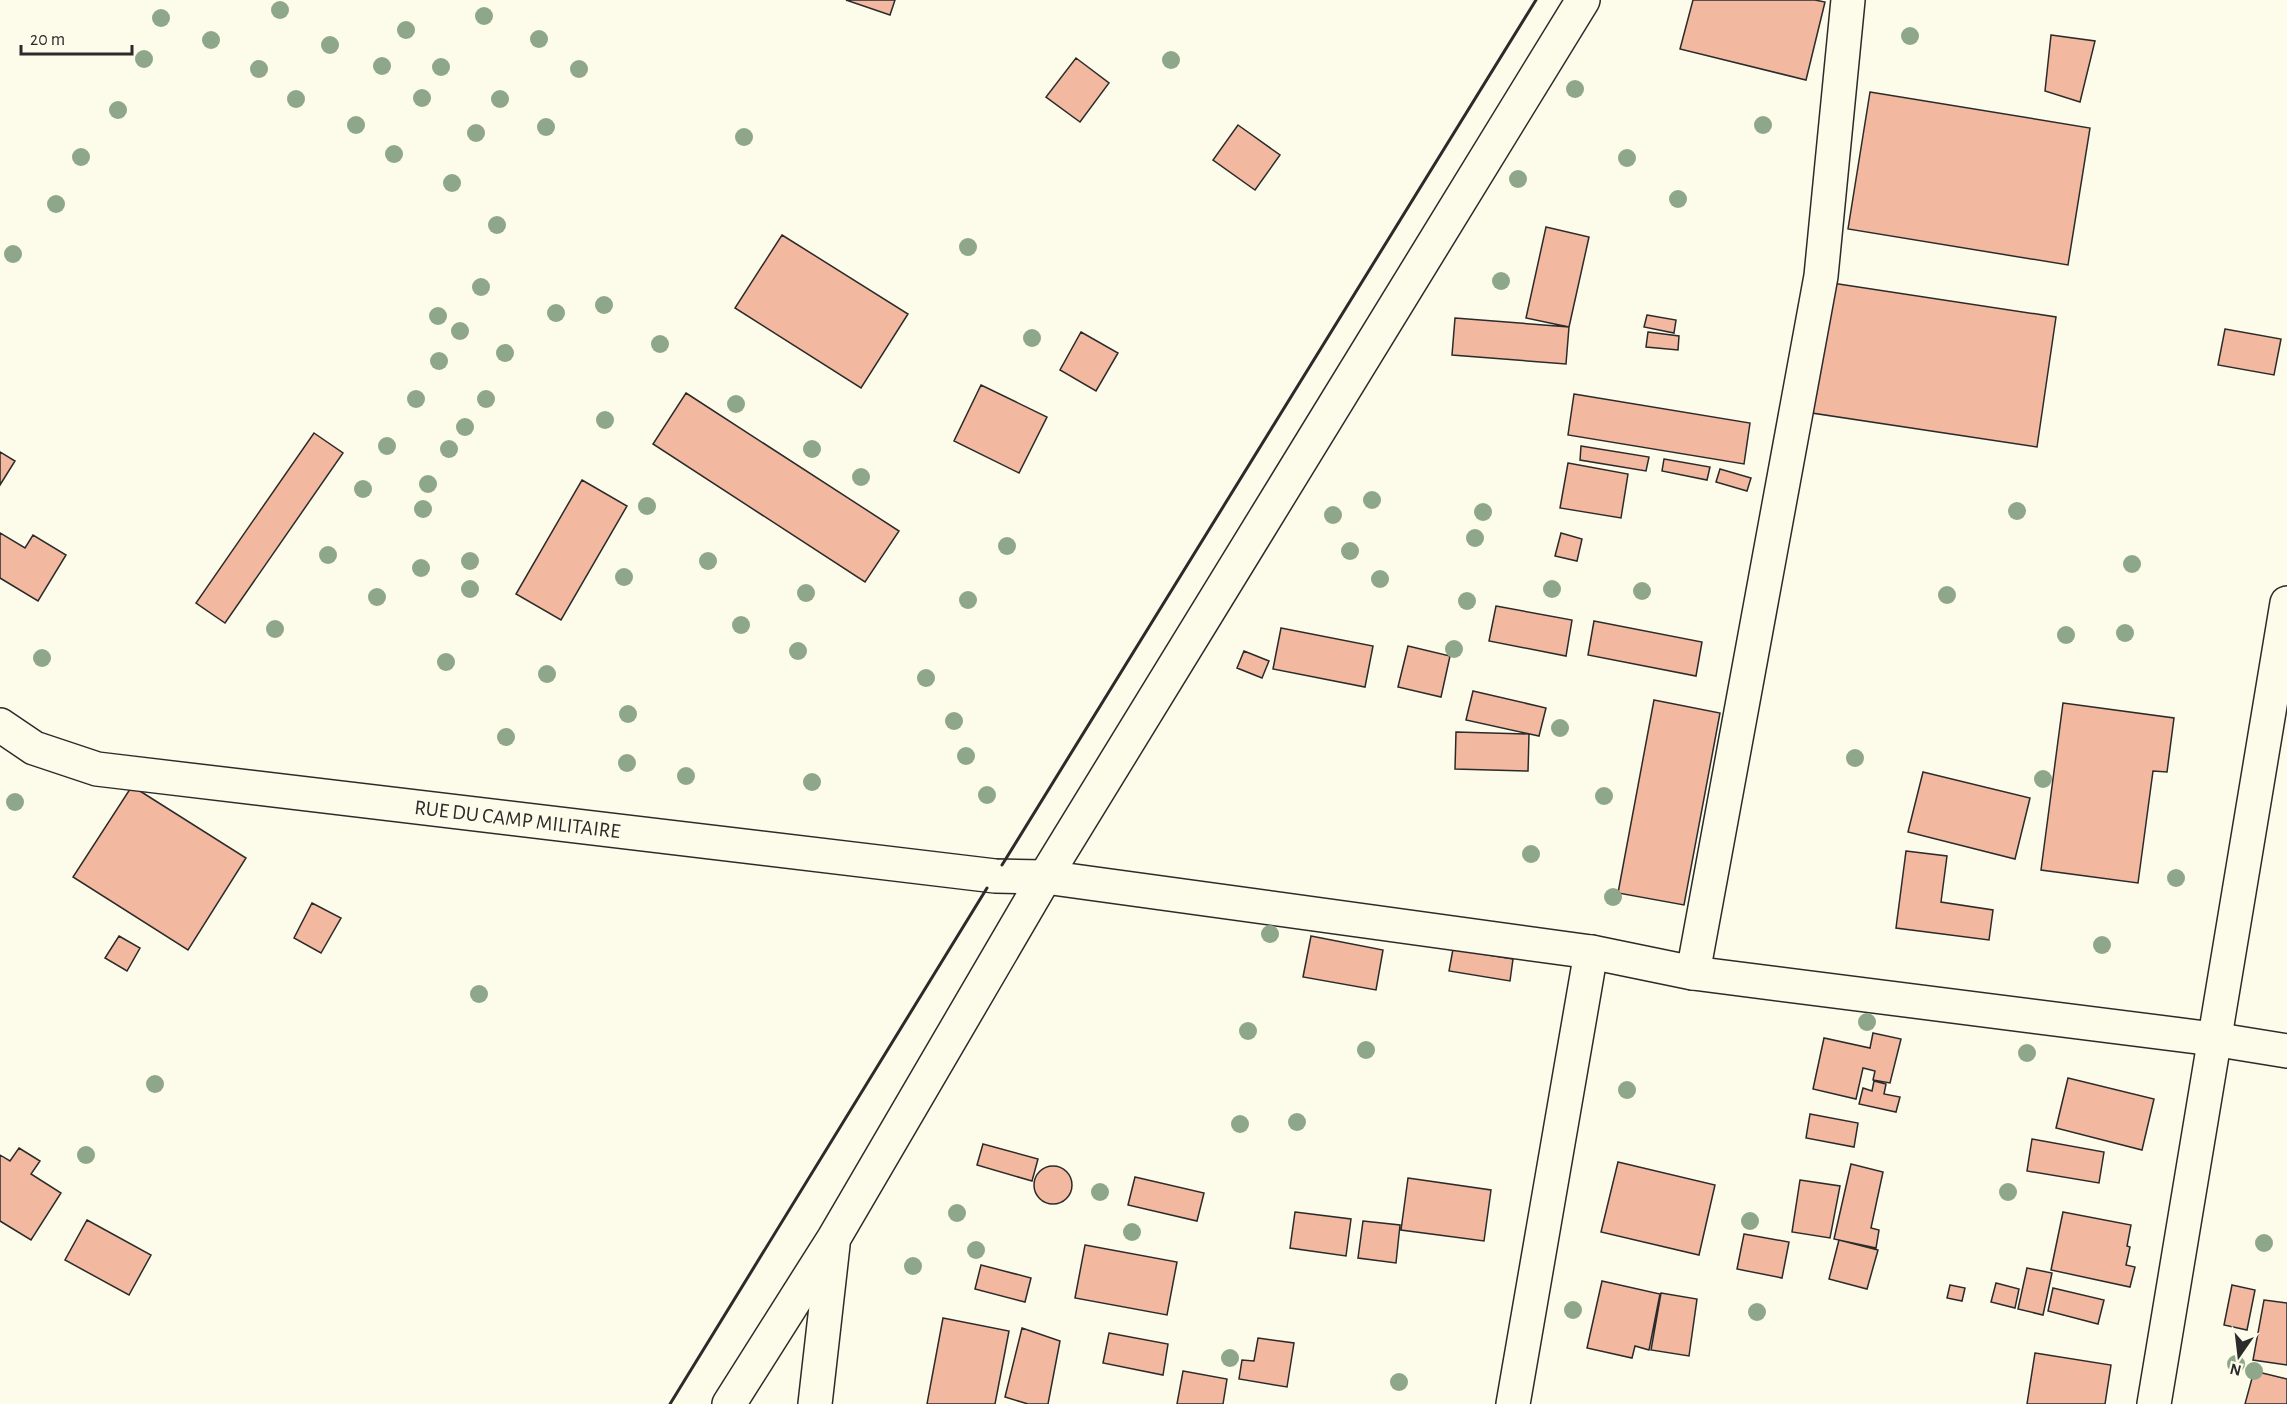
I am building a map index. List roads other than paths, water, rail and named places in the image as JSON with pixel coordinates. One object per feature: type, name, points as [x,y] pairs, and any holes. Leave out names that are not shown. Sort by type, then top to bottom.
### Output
[{"type":"street","points":[[729,1404],[834,1238],[1045,877],[1584,0]]},
{"type":"street","points":[[1693,973],[1821,276],[1848,0]]},
{"type":"street","points":[[2154,1404],[2287,603]]},
{"type":"street","name":"RUE DU CAMP MILITAIRE","points":[[0,725],[34,748],[97,769],[995,876],[1045,877],[1592,952],[1693,973],[2287,1050]]},
{"type":"street","points":[[1513,1404],[1592,952]]},
{"type":"street","points":[[815,1404],[834,1238]]}]
